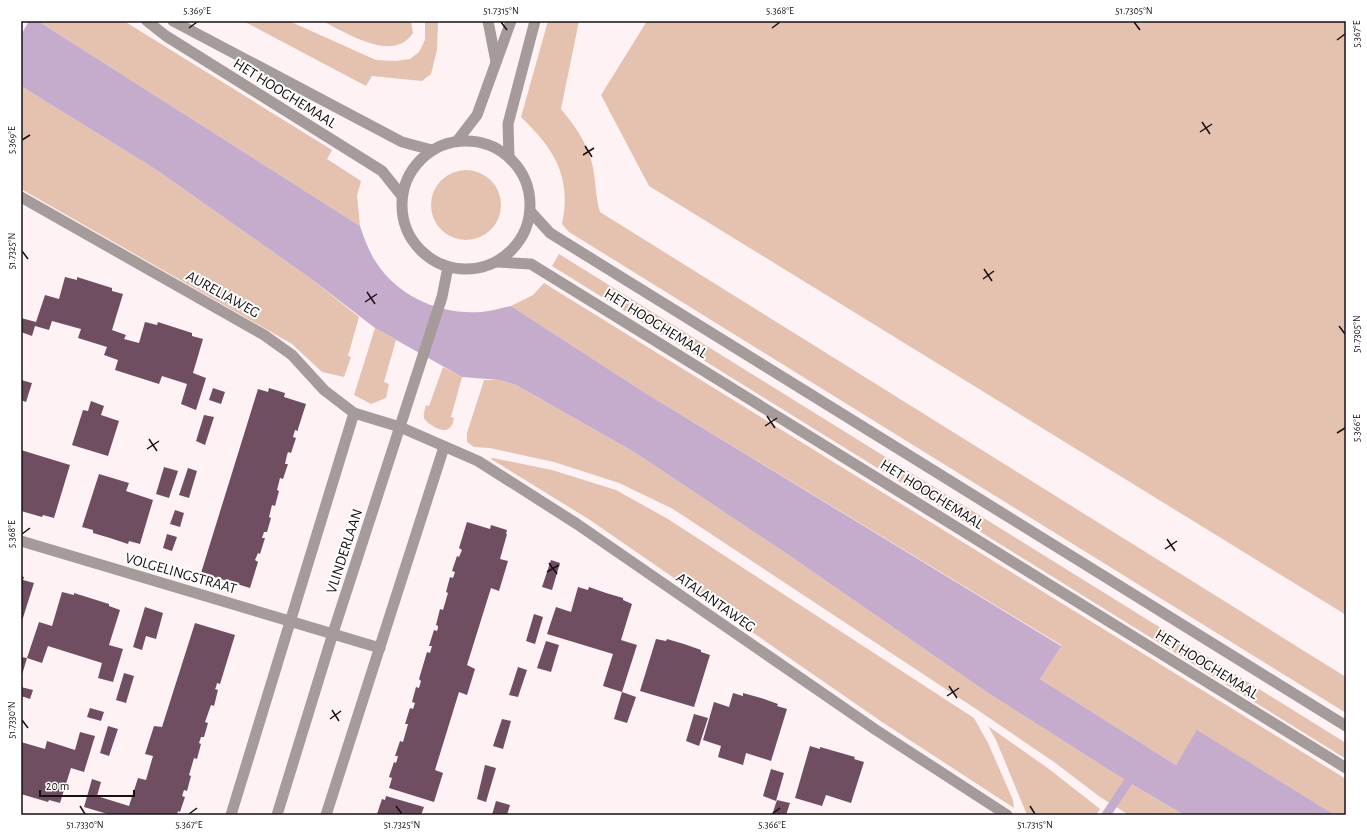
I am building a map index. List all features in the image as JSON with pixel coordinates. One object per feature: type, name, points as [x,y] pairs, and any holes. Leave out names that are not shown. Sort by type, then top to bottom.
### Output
[{"type":"street","name":"HET HOOGHEMAAL","points":[[147,21],[166,36],[382,171],[402,196]]},
{"type":"street","name":"HET HOOGHEMAAL","points":[[173,21],[402,142],[432,150]]},
{"type":"street","points":[[488,21],[496,62]]},
{"type":"street","points":[[457,141],[477,115],[511,21]]},
{"type":"street","points":[[509,158],[508,124],[535,21]]},
{"type":"street","points":[[457,141],[471,141],[485,144],[498,149],[509,158],[526,182],[530,211],[526,226],[520,240],[510,252],[497,262],[473,269],[448,267],[431,259],[418,247],[407,232],[402,215],[402,196],[407,178],[418,162],[432,150],[457,141]]},
{"type":"street","name":"AURELIAWEG","points":[[21,197],[264,335],[292,355],[324,390],[354,412],[400,427]]},
{"type":"street","name":"HET HOOGHEMAAL","points":[[530,211],[550,233],[1346,726]]},
{"type":"street","name":"HET HOOGHEMAAL","points":[[497,262],[531,264],[1346,768]]},
{"type":"street","name":"VLINDERLAAN","points":[[277,815],[333,633],[442,297],[448,267]]},
{"type":"street","name":"VLINDERLAAN","points":[[231,815],[354,412]]},
{"type":"street","name":"ATALANTAWEG","points":[[400,427],[478,461],[577,524],[876,730],[1007,815]]},
{"type":"street","points":[[326,815],[444,446]]},
{"type":"street","name":"VOLGELINGSTRAAT","points":[[21,541],[291,620],[380,648]]},
{"type":"shaded area","points":[[29,21],[38,21],[360,226],[376,262],[396,285],[408,294],[436,307],[466,312],[485,312],[511,306],[647,394],[1061,646],[1040,679],[1176,765],[1197,730],[1335,815],[1184,815],[1128,782],[985,691],[790,556],[634,452],[516,385],[500,380],[462,377],[375,328],[310,278],[155,169],[21,86],[21,35]]},
{"type":"shaded area","points":[[38,21],[124,21],[332,150],[327,159],[361,181],[357,196],[360,226]]},
{"type":"shaded area","points":[[243,21],[289,21],[376,60],[396,61],[410,59],[419,52],[425,40],[425,21],[438,21],[437,50],[431,74],[422,81],[372,76],[366,86]]},
{"type":"shaded area","points":[[322,21],[411,21],[413,33],[404,42],[394,46],[382,46],[356,38]]},
{"type":"shaded area","points":[[548,21],[579,21],[561,109],[580,134],[590,155],[600,212],[1346,677],[1346,713],[569,232],[562,224],[564,192],[558,164],[543,140],[521,117]]},
{"type":"shaded area","points":[[647,21],[1346,21],[1346,615],[649,186],[601,95]]},
{"type":"shaded area","points":[[21,86],[155,169],[310,278],[359,317],[348,356],[351,357],[344,377],[322,372],[292,344],[21,189]]},
{"type":"shaded area","points":[[466,170],[479,173],[491,180],[498,192],[501,205],[498,218],[491,230],[479,237],[466,240],[453,237],[441,230],[434,218],[431,205],[434,192],[441,180],[453,173]]},
{"type":"shaded area","points":[[559,254],[1346,743],[1346,759],[552,266]]},
{"type":"shaded area","points":[[544,283],[1346,779],[1346,815],[1335,815],[1198,731],[1176,765],[1040,679],[1061,645],[647,394],[511,306],[533,295]]},
{"type":"shaded area","points":[[375,328],[396,340],[384,382],[389,384],[386,398],[371,404],[354,395]]},
{"type":"shaded area","points":[[443,367],[462,377],[451,417],[454,418],[453,423],[445,430],[431,425],[424,418],[426,405],[429,406]]},
{"type":"shaded area","points":[[484,380],[500,380],[516,385],[634,452],[790,556],[985,691],[1128,782],[1184,815],[1129,815],[1100,797],[1054,762],[979,711],[673,509],[619,483],[554,462],[490,448],[474,447],[467,442],[467,433]]},
{"type":"shaded area","points":[[493,458],[552,470],[616,490],[668,519],[974,718],[988,743],[1013,800],[1014,808],[882,722],[590,520],[491,459]]},
{"type":"shaded area","points":[[988,726],[1049,769],[1100,809],[1096,815],[1027,815],[996,740]]},
{"type":"building","points":[[65,277],[77,280],[77,277],[112,288],[112,291],[123,294],[112,330],[126,335],[124,339],[139,343],[145,322],[157,325],[158,322],[192,333],[192,336],[203,339],[193,373],[206,378],[196,410],[181,404],[187,384],[162,376],[159,384],[115,370],[118,360],[104,355],[107,347],[78,338],[81,329],[52,321],[49,330],[35,326],[32,336],[21,332],[21,318],[36,322],[45,295],[59,299]]},
{"type":"building","points":[[21,380],[32,383],[26,402],[21,400]]},
{"type":"building","points":[[213,388],[225,392],[221,404],[209,400]]},
{"type":"building","points":[[269,388],[285,393],[284,397],[306,404],[298,431],[295,430],[293,437],[296,438],[291,453],[288,452],[287,455],[285,464],[288,464],[283,479],[280,478],[277,490],[279,491],[275,506],[272,505],[269,517],[271,518],[267,532],[264,532],[262,538],[265,538],[260,554],[258,553],[255,560],[258,562],[250,588],[201,573],[258,389],[268,392]]},
{"type":"building","points":[[91,401],[104,406],[101,415],[119,421],[108,456],[72,445],[83,410],[88,411]]},
{"type":"building","points":[[204,415],[214,417],[205,445],[196,441]]},
{"type":"building","points":[[21,450],[70,465],[54,518],[43,515],[42,517],[21,511]]},
{"type":"building","points":[[164,467],[178,471],[169,498],[156,494]]},
{"type":"building","points":[[188,468],[197,471],[189,498],[179,495]]},
{"type":"building","points":[[99,474],[129,483],[126,491],[153,500],[140,544],[129,541],[128,544],[93,533],[93,530],[82,527]]},
{"type":"building","points":[[175,510],[184,513],[180,527],[170,524]]},
{"type":"building","points":[[467,522],[490,529],[491,525],[507,530],[500,559],[508,561],[499,591],[491,588],[467,665],[475,669],[467,695],[459,692],[435,770],[443,773],[434,802],[389,788],[392,778],[389,777],[394,762],[396,763],[397,760],[398,756],[395,756],[400,741],[403,742],[408,724],[405,724],[410,708],[413,709],[415,703],[412,702],[416,687],[419,688],[421,681],[419,679],[427,652],[430,653],[432,646],[429,646],[434,630],[437,631],[438,628],[436,625],[440,609],[443,610],[448,593],[446,592],[450,577],[453,578],[455,572],[452,571],[457,556],[459,557],[462,550],[459,548]]},
{"type":"building","points":[[167,534],[177,537],[172,551],[163,548]]},
{"type":"building","points":[[551,560],[560,563],[552,590],[542,587]]},
{"type":"building","points":[[21,576],[24,577],[23,580],[34,583],[21,624]]},
{"type":"building","points":[[578,587],[588,590],[589,587],[623,598],[623,600],[632,604],[621,640],[637,645],[622,692],[603,686],[613,654],[547,634],[556,607],[571,612]]},
{"type":"building","points":[[62,592],[74,595],[74,593],[109,604],[109,606],[120,610],[109,645],[123,649],[113,682],[98,678],[102,663],[48,646],[42,663],[27,658],[39,622],[52,626]]},
{"type":"building","points":[[145,607],[163,613],[156,639],[146,636],[142,650],[133,647]]},
{"type":"building","points":[[534,614],[543,617],[535,644],[526,641]]},
{"type":"building","points":[[195,623],[235,635],[220,684],[217,683],[215,689],[218,690],[214,706],[211,705],[205,722],[208,723],[204,737],[201,737],[199,743],[201,744],[197,759],[194,758],[189,775],[191,776],[187,791],[184,790],[182,796],[185,797],[180,812],[178,811],[177,815],[111,815],[84,807],[92,779],[101,782],[97,796],[129,806],[138,778],[146,780],[153,756],[145,754],[154,726],[162,727]]},
{"type":"building","points":[[656,639],[666,641],[667,639],[684,644],[710,655],[694,707],[640,691]]},
{"type":"building","points":[[546,641],[559,645],[551,672],[537,668]]},
{"type":"building","points":[[21,657],[27,658],[21,678]]},
{"type":"building","points":[[518,667],[527,670],[518,697],[509,695]]},
{"type":"building","points":[[124,673],[134,676],[126,703],[116,700]]},
{"type":"building","points":[[21,687],[33,690],[30,699],[21,696]]},
{"type":"building","points":[[622,692],[636,697],[627,723],[614,719]]},
{"type":"building","points":[[733,693],[743,696],[743,693],[761,698],[787,709],[771,761],[746,753],[743,765],[718,757],[721,746],[703,740],[714,702],[729,707]]},
{"type":"building","points":[[90,708],[104,712],[101,721],[87,717]]},
{"type":"building","points":[[694,714],[708,718],[699,746],[686,741]]},
{"type":"building","points":[[502,719],[511,721],[503,749],[493,746]]},
{"type":"building","points":[[108,726],[118,729],[109,756],[100,753]]},
{"type":"building","points":[[80,732],[95,736],[84,772],[71,768],[60,803],[49,800],[48,802],[21,794],[21,742],[45,749],[47,741],[75,750]]},
{"type":"building","points":[[810,746],[820,749],[820,747],[855,757],[854,759],[864,762],[851,803],[826,795],[822,806],[795,798]]},
{"type":"building","points":[[485,765],[496,768],[486,802],[477,799]]},
{"type":"building","points":[[771,769],[784,773],[776,801],[763,796]]},
{"type":"building","points":[[386,796],[424,807],[421,815],[377,814],[382,799],[385,800]]},
{"type":"building","points":[[777,800],[790,803],[786,815],[772,815]]},
{"type":"building","points":[[496,801],[510,805],[507,815],[492,815]]},
{"type":"waterway","points":[[1106,815],[1128,782]]}]
